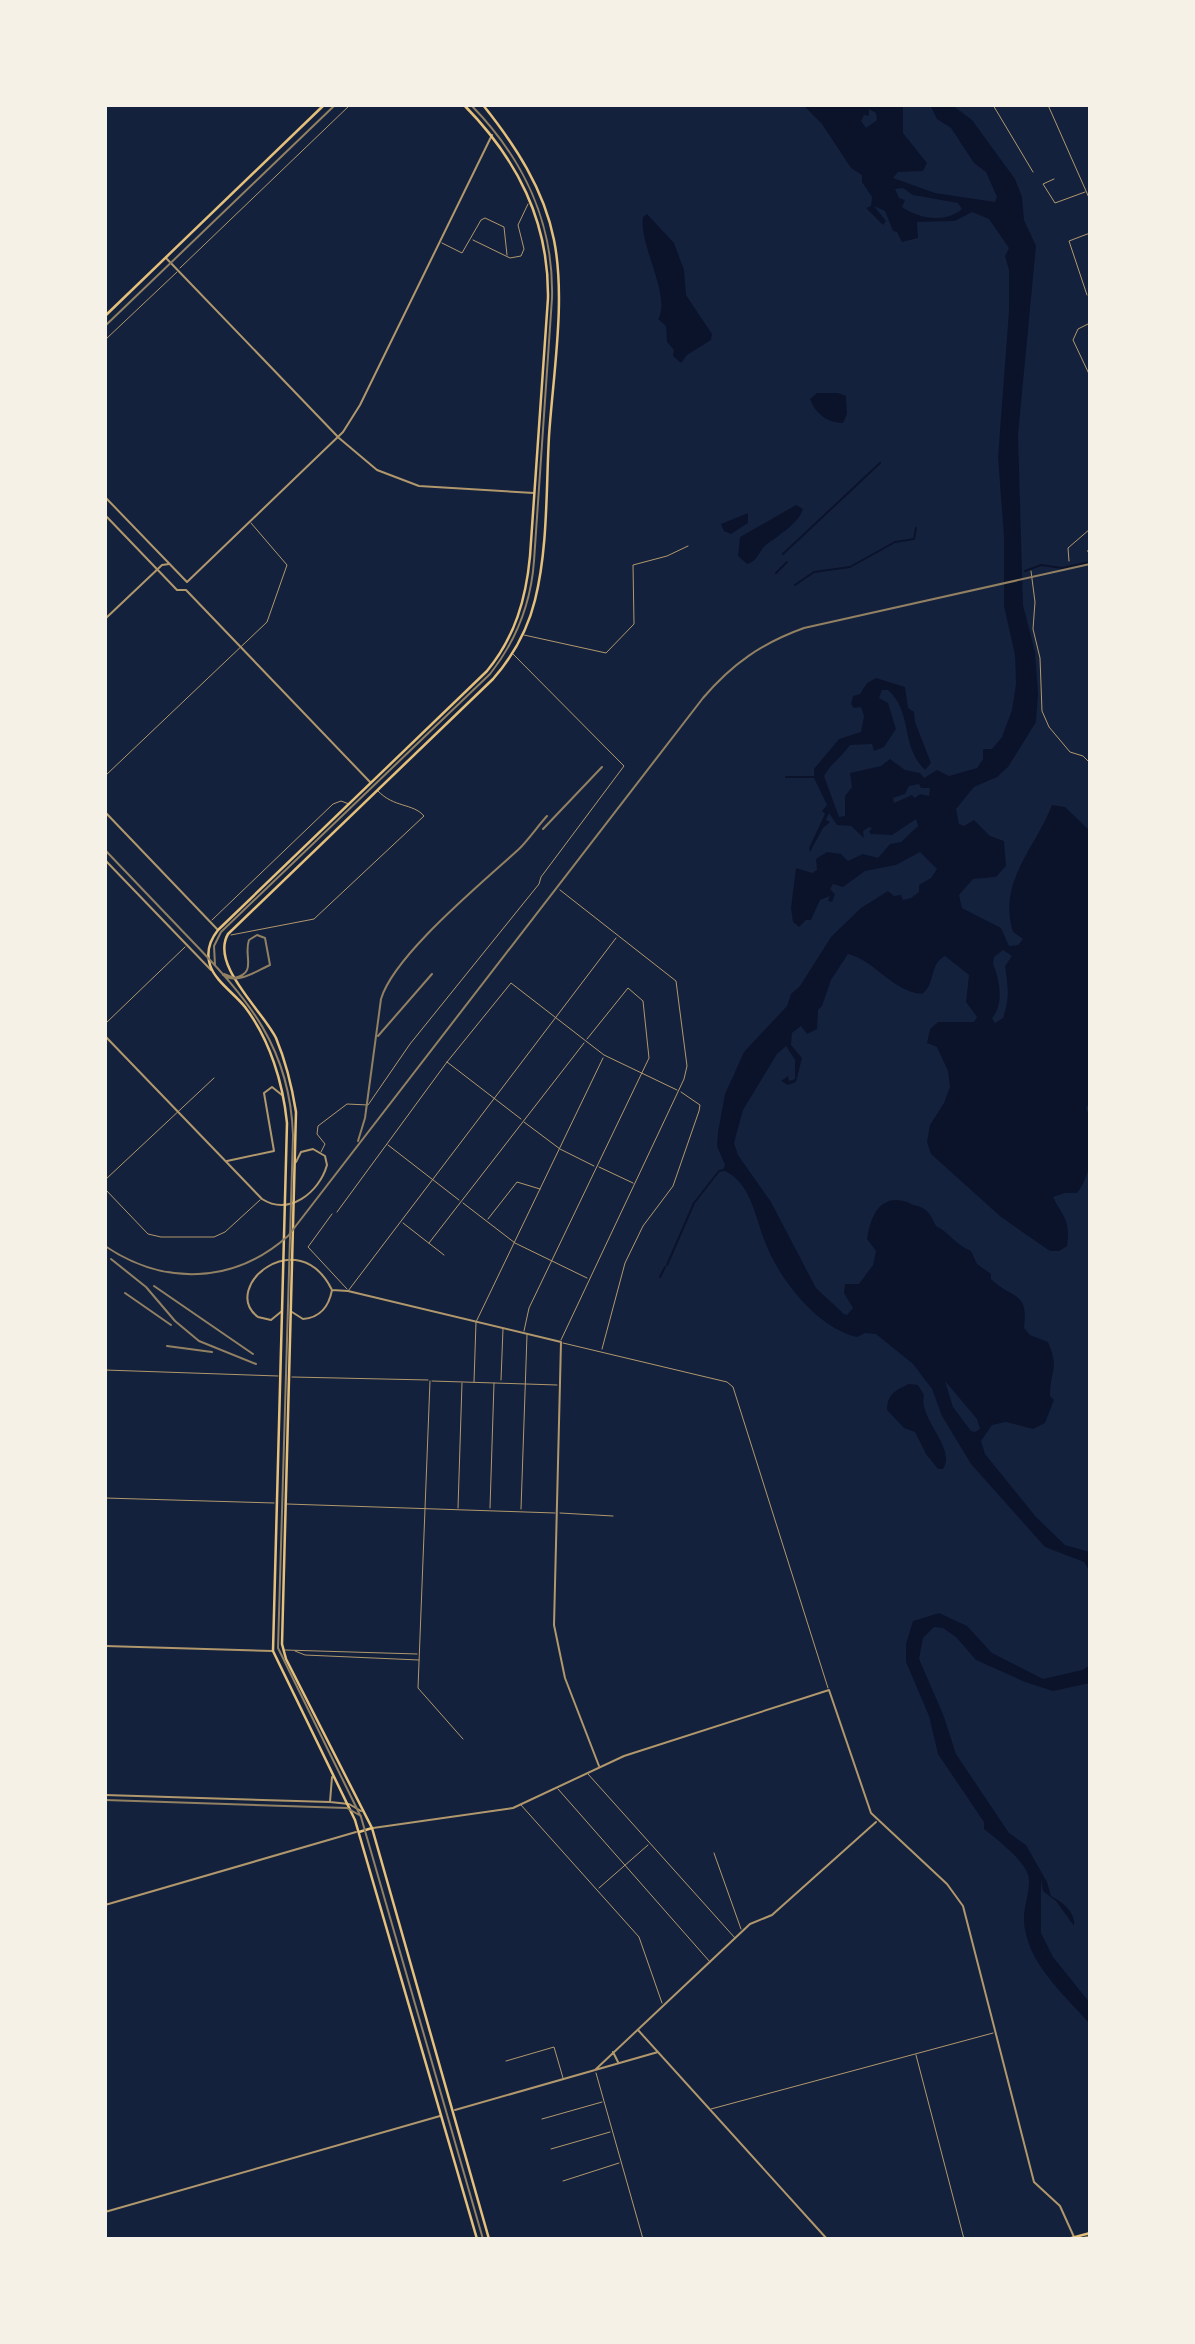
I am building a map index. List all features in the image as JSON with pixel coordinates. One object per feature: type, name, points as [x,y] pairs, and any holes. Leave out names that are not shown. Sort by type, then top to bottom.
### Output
[{"type":"main road","points":[[105,316],[324,105]]},
{"type":"main road","points":[[464,105],[492,135],[531,200],[545,246],[549,285],[528,580],[517,622],[506,644],[478,680],[223,924],[209,950],[214,973],[256,1024],[270,1053],[284,1096],[288,1135],[273,1651],[349,1804],[359,1832],[478,2239]]},
{"type":"main road","points":[[484,105],[538,190],[555,249],[558,297],[540,579],[522,635],[512,653],[483,690],[225,935],[224,955],[229,969],[274,1036],[283,1057],[296,1112],[283,1650],[372,1828],[489,2239]]},
{"type":"main road","points":[[492,135],[501,128]]},
{"type":"main road","points":[[535,493],[545,494]]},
{"type":"main road","points":[[370,783],[377,790]]},
{"type":"main road","points":[[218,930],[225,935]]},
{"type":"main road","points":[[277,1503],[285,1503]]},
{"type":"main road","points":[[273,1651],[283,1650]]},
{"type":"main road","points":[[359,1832],[372,1828]]},
{"type":"main road","points":[[442,2116],[453,2111]]},
{"type":"main road","points":[[1068,2239],[1090,2233]]},
{"type":"street","points":[[105,340],[350,105]]},
{"type":"street","points":[[993,105],[1033,172]]},
{"type":"street","points":[[1048,105],[1090,200]]},
{"type":"street","points":[[186,590],[187,583],[339,438],[360,405],[492,135]]},
{"type":"street","points":[[1054,179],[1043,184],[1051,200],[1062,203],[1090,190]]},
{"type":"street","points":[[471,239],[510,258],[521,256],[524,249],[518,225],[531,200]]},
{"type":"street","points":[[440,242],[462,253],[481,220],[485,218],[504,227],[508,255]]},
{"type":"street","points":[[1087,295],[1069,242],[1090,233]]},
{"type":"street","points":[[166,258],[339,438],[377,470],[408,484],[535,493]]},
{"type":"street","points":[[1090,323],[1075,332],[1073,340],[1090,376]]},
{"type":"street","points":[[105,497],[187,583]]},
{"type":"street","points":[[105,514],[179,592],[186,590]]},
{"type":"street","points":[[105,776],[269,619],[287,562],[250,522]]},
{"type":"street","points":[[1069,561],[1068,548],[1090,529]]},
{"type":"street","points":[[522,635],[606,653],[634,624],[633,565],[667,556],[688,546]]},
{"type":"street","points":[[106,617],[164,563],[170,564]]},
{"type":"street","points":[[1031,571],[1033,629],[1040,658],[1042,711],[1049,727],[1070,752],[1083,756],[1090,763]]},
{"type":"street","points":[[186,590],[370,783]]},
{"type":"street","points":[[321,1152],[325,1144],[317,1134],[318,1126],[347,1104],[368,1105],[410,1044],[539,884],[541,877],[624,766],[512,653]]},
{"type":"street","points":[[223,924],[225,935],[276,928],[314,919],[424,816],[420,811],[388,801],[377,790]]},
{"type":"street","points":[[211,922],[333,804],[341,801],[349,804]]},
{"type":"street","points":[[105,812],[218,930]]},
{"type":"street","points":[[105,860],[214,973]]},
{"type":"street","points":[[560,890],[677,983],[687,1066],[679,1091],[561,1342],[555,1513],[555,1632],[565,1678],[599,1766]]},
{"type":"street","points":[[348,1291],[617,936]]},
{"type":"street","points":[[105,1024],[187,946]]},
{"type":"street","points":[[337,1212],[447,1062],[511,983],[604,1055],[679,1091],[700,1105],[673,1186],[643,1226],[625,1263],[601,1352]]},
{"type":"street","points":[[429,1243],[628,988],[643,1001],[649,1058],[529,1308],[523,1333]]},
{"type":"street","points":[[105,1036],[262,1199],[283,1207],[304,1197],[324,1173],[327,1162],[321,1152]]},
{"type":"street","points":[[474,1382],[476,1322],[604,1055]]},
{"type":"street","points":[[447,1062],[559,1149],[635,1184]]},
{"type":"street","points":[[105,1180],[214,1078]]},
{"type":"street","points":[[226,1161],[274,1151],[264,1093],[272,1087],[284,1096]]},
{"type":"street","points":[[388,1144],[515,1242],[590,1279]]},
{"type":"street","points":[[296,1162],[305,1150],[321,1152]]},
{"type":"street","points":[[486,1221],[517,1182],[540,1189]]},
{"type":"street","points":[[105,1189],[145,1231],[161,1237],[214,1237],[225,1232],[262,1199]]},
{"type":"street","points":[[332,1214],[308,1247],[348,1291]]},
{"type":"street","points":[[401,1221],[444,1255]]},
{"type":"street","points":[[282,1310],[274,1319],[263,1319],[252,1312],[247,1302],[254,1278],[276,1262],[291,1259],[312,1265],[332,1290]]},
{"type":"street","points":[[332,1290],[348,1291],[732,1385],[865,1801],[877,1821],[960,1899],[1034,2182],[1060,2206],[1075,2238]]},
{"type":"street","points":[[291,1311],[303,1320],[313,1318],[326,1307],[332,1290]]},
{"type":"street","points":[[501,1383],[503,1329]]},
{"type":"street","points":[[521,1511],[527,1334]]},
{"type":"street","points":[[105,1370],[280,1376]]},
{"type":"street","points":[[289,1377],[559,1385]]},
{"type":"street","points":[[430,1381],[419,1690],[463,1740]]},
{"type":"street","points":[[458,1509],[462,1381]]},
{"type":"street","points":[[490,1510],[494,1382]]},
{"type":"street","points":[[105,1498],[277,1503]]},
{"type":"street","points":[[285,1503],[613,1516]]},
{"type":"street","points":[[105,1646],[273,1651]]},
{"type":"street","points":[[283,1650],[419,1654]]},
{"type":"street","points":[[293,1650],[305,1655],[419,1660]]},
{"type":"street","points":[[372,1828],[486,1813],[521,1805],[599,1766],[829,1690]]},
{"type":"street","points":[[330,1802],[332,1772]]},
{"type":"street","points":[[587,1773],[735,1938]]},
{"type":"street","points":[[557,1787],[710,1962]]},
{"type":"street","points":[[105,1795],[330,1802],[349,1804],[367,1816]]},
{"type":"street","points":[[521,1805],[641,1940],[663,2005]]},
{"type":"street","points":[[595,2070],[751,1922],[772,1915],[877,1821]]},
{"type":"street","points":[[105,1905],[359,1832]]},
{"type":"street","points":[[597,1889],[650,1844]]},
{"type":"street","points":[[714,1853],[743,1930]]},
{"type":"street","points":[[637,2029],[827,2239]]},
{"type":"street","points":[[711,2109],[995,2033]]},
{"type":"street","points":[[506,2061],[554,2047],[564,2079]]},
{"type":"street","points":[[453,2111],[659,2051]]},
{"type":"street","points":[[613,2052],[619,2063]]},
{"type":"street","points":[[916,2054],[964,2239]]},
{"type":"street","points":[[595,2070],[643,2239]]},
{"type":"street","points":[[542,2119],[604,2101]]},
{"type":"street","points":[[105,2213],[442,2116]]},
{"type":"street","points":[[551,2149],[612,2132]]},
{"type":"street","points":[[563,2181],[621,2163]]},
{"type":"water","points":[[803,105],[903,105],[903,133],[927,163],[923,171],[898,172],[893,178],[935,193],[995,202],[997,197],[986,172],[974,163],[951,128],[937,119],[930,105],[952,105],[972,120],[1015,179],[1022,197],[1024,220],[1036,246],[1018,435],[1023,605],[1035,652],[1038,694],[1036,722],[1008,767],[997,777],[974,787],[956,809],[959,824],[964,826],[974,820],[990,836],[1004,841],[1006,866],[996,877],[973,879],[959,895],[962,908],[1001,928],[1009,946],[1018,945],[1023,939],[1013,932],[1009,914],[1010,897],[1020,866],[1052,805],[1065,807],[1090,831],[1090,1101],[1086,1108],[1091,1129],[1092,1152],[1087,1175],[1077,1193],[1053,1197],[1068,1230],[1067,1246],[1059,1251],[1050,1251],[1001,1217],[931,1154],[927,1142],[930,1125],[944,1103],[950,1087],[948,1071],[937,1047],[927,1043],[930,1029],[938,1022],[974,1022],[977,1017],[966,1002],[969,975],[945,956],[937,964],[929,985],[922,994],[901,987],[867,963],[848,954],[831,980],[818,1010],[817,1029],[807,1034],[801,1026],[792,1033],[791,1045],[802,1058],[796,1082],[788,1085],[781,1081],[788,1076],[789,1081],[795,1079],[795,1060],[786,1046],[777,1054],[743,1110],[734,1143],[738,1155],[771,1202],[816,1288],[844,1314],[847,1315],[853,1308],[844,1293],[845,1284],[859,1284],[873,1265],[876,1251],[867,1239],[873,1217],[881,1205],[894,1200],[906,1201],[925,1210],[936,1226],[971,1251],[977,1264],[991,1274],[991,1279],[1021,1301],[1025,1316],[1024,1328],[1030,1335],[1048,1342],[1052,1351],[1054,1364],[1050,1396],[1054,1400],[1045,1423],[1033,1429],[1006,1422],[992,1425],[981,1441],[985,1454],[1036,1517],[1065,1545],[1090,1552],[1090,1572],[1084,1562],[1045,1547],[971,1464],[942,1416],[932,1389],[913,1364],[876,1334],[865,1333],[857,1337],[842,1332],[828,1324],[801,1300],[771,1256],[746,1191],[723,1170],[725,1165],[717,1146],[725,1094],[744,1052],[787,1006],[791,994],[800,986],[831,937],[861,908],[888,891],[894,896],[901,895],[903,900],[911,898],[919,892],[919,885],[931,878],[937,869],[920,852],[896,865],[865,871],[843,887],[833,884],[830,889],[835,894],[832,902],[828,901],[830,896],[820,900],[811,920],[806,920],[799,927],[793,922],[791,908],[796,868],[812,873],[817,870],[816,859],[827,852],[841,854],[848,861],[863,854],[878,858],[890,844],[901,842],[918,826],[916,819],[892,835],[871,834],[869,832],[872,828],[869,827],[863,831],[864,838],[851,826],[837,825],[829,813],[826,820],[830,822],[823,828],[810,852],[809,848],[825,814],[822,811],[827,805],[814,778],[814,769],[839,739],[861,732],[864,716],[861,707],[854,708],[851,704],[853,696],[860,694],[867,683],[876,678],[905,687],[908,708],[914,712],[915,722],[931,763],[925,770],[917,761],[901,708],[888,690],[882,690],[879,698],[888,703],[896,729],[884,747],[874,751],[872,744],[850,745],[824,776],[839,817],[845,816],[845,796],[852,787],[850,773],[881,766],[890,759],[905,770],[920,773],[924,778],[937,770],[949,776],[977,768],[983,759],[983,749],[992,749],[1002,737],[1012,710],[1016,684],[1015,655],[1004,606],[1004,537],[998,457],[1009,311],[1009,270],[1005,256],[1009,248],[989,219],[972,212],[955,221],[917,222],[918,238],[902,242],[897,232],[893,231],[885,211],[874,206],[886,221],[883,225],[866,208],[871,206],[872,197],[862,182],[862,175],[851,168],[822,124]],"holes":[[[869,109],[876,113],[877,120],[866,128],[861,121],[864,115],[869,116]],[[903,188],[913,195],[958,203],[962,209],[955,214],[939,218],[916,214],[902,207],[905,200],[899,198],[895,189]],[[919,784],[921,788],[930,788],[929,796],[920,794],[915,798],[912,795],[894,803],[893,798],[905,794],[909,786]],[[1003,950],[1012,956],[1005,966],[1007,1004],[1003,1018],[995,1023],[992,1018],[998,1006],[1000,991],[993,964],[994,957]],[[945,1381],[977,1419],[980,1429],[971,1431],[953,1407]]]},
{"type":"water","points":[[647,214],[674,243],[684,270],[686,295],[712,334],[711,340],[687,355],[681,363],[673,356],[674,350],[667,342],[666,326],[658,319],[661,297],[643,228],[643,217]]},
{"type":"water","points":[[817,393],[838,393],[846,396],[847,414],[843,423],[827,419],[818,413],[810,399]]},
{"type":"water","points":[[796,505],[803,509],[801,514],[788,529],[764,547],[754,561],[747,564],[738,556],[740,537]]},
{"type":"water","points":[[748,513],[748,523],[731,534],[724,531],[721,524]]},
{"type":"water","points":[[909,1384],[918,1385],[924,1395],[926,1414],[945,1452],[943,1469],[938,1469],[926,1454],[915,1432],[904,1428],[887,1410],[893,1393]]},
{"type":"water","points":[[939,1613],[967,1626],[992,1653],[1043,1679],[1082,1670],[1090,1665],[1090,1683],[1053,1691],[1025,1682],[976,1660],[956,1637],[943,1628],[934,1627],[923,1638],[919,1659],[943,1714],[956,1754],[1009,1833],[1026,1845],[1047,1882],[1051,1896],[1064,1904],[1073,1916],[1074,1926],[1056,1901],[1043,1891],[1041,1880],[1041,1933],[1053,1957],[1090,2003],[1090,2024],[1054,1984],[1031,1950],[1024,1921],[1029,1888],[1028,1873],[1011,1852],[984,1829],[984,1822],[938,1754],[929,1716],[906,1662],[906,1644],[913,1621]]},
{"type":"waterway","points":[[783,554],[880,463]]},
{"type":"waterway","points":[[795,585],[814,572],[850,567],[895,542],[914,539],[916,528]]},
{"type":"waterway","points":[[776,573],[787,562]]},
{"type":"waterway","points":[[1025,571],[1041,565],[1062,568],[1090,562]]},
{"type":"waterway","points":[[786,777],[814,777]]},
{"type":"waterway","points":[[667,1265],[694,1203],[719,1171],[724,1170]]},
{"type":"waterway","points":[[660,1277],[665,1267]]},
{"type":"tram line","points":[[105,326],[335,105]]},
{"type":"tram line","points":[[215,965],[214,946],[221,932],[490,674],[515,635],[526,607],[534,561],[552,298],[551,270],[548,244],[532,193],[506,147],[471,105]]},
{"type":"tram line","points":[[105,850],[212,962],[248,1005],[263,1027],[284,1076],[293,1135],[278,1648],[361,1817],[483,2239]]},
{"type":"tram line","points":[[223,975],[228,978],[234,979],[240,978],[270,965],[265,938],[257,935],[249,940],[246,972],[234,978],[224,974]]},
{"type":"tram line","points":[[105,1800],[347,1808],[361,1816]]},
{"type":"tram line","points":[[1080,2239],[1090,2236]]},
{"type":"railway","points":[[105,1246],[151,1268],[198,1274],[222,1271],[245,1263],[267,1252],[288,1236],[703,698],[725,675],[749,656],[775,640],[804,628],[1090,564]]},
{"type":"railway","points":[[543,829],[602,767]]},
{"type":"railway","points":[[358,1141],[365,1118],[381,999],[389,981],[441,920],[519,849],[547,816]]},
{"type":"railway","points":[[378,1036],[432,974]]},
{"type":"railway","points":[[111,1259],[146,1287],[175,1321],[199,1341],[256,1364]]},
{"type":"railway","points":[[154,1286],[253,1354]]},
{"type":"railway","points":[[125,1293],[171,1325]]},
{"type":"railway","points":[[167,1346],[212,1352]]}]
